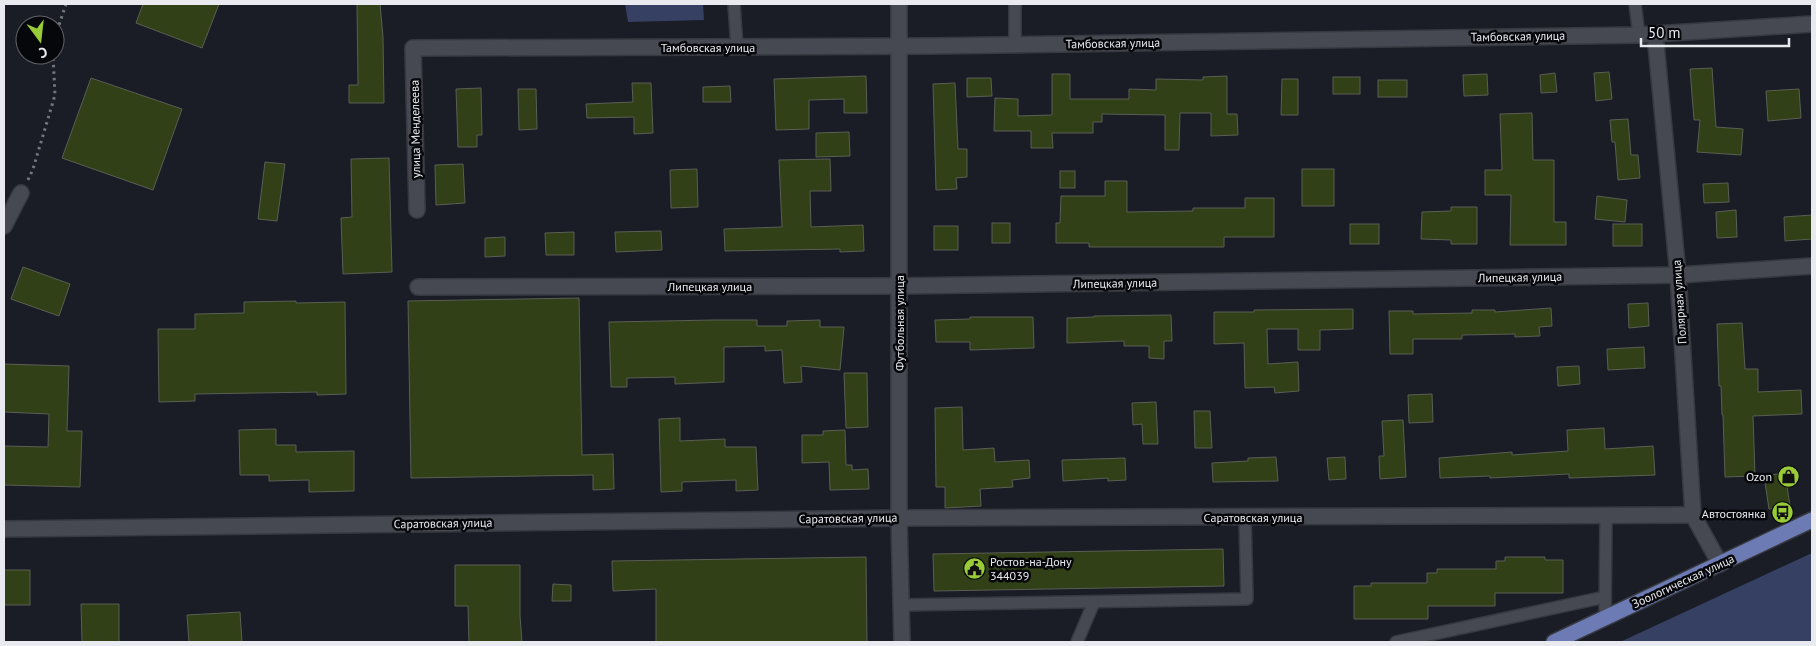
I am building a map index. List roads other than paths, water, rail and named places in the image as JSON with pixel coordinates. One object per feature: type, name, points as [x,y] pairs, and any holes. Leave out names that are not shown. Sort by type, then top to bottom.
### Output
[{"type":"main road","name":"Зоологическая улица","points":[[1554,642],[1812,520]]},
{"type":"street","name":"Футбольная улица","points":[[899,4],[899,518],[902,642]]},
{"type":"street","name":"Тамбовская улица","points":[[413,48],[898,46],[1655,34],[1812,24]]},
{"type":"street","name":"Полярная улица","points":[[1655,34],[1678,275],[1692,515],[1720,564]]},
{"type":"street","name":"улица Менделеева","points":[[413,48],[417,210]]},
{"type":"street","points":[[4,226],[22,192]]},
{"type":"street","name":"Липецкая улица","points":[[418,287],[899,286],[1678,275],[1812,266]]},
{"type":"street","name":"Саратовская улица","points":[[4,529],[899,518],[1692,515]]},
{"type":"lane","points":[[734,4],[737,47]]},
{"type":"lane","points":[[1015,4],[1015,44]]},
{"type":"lane","points":[[1635,4],[1639,34]]},
{"type":"lane","points":[[1605,618],[1606,516]]},
{"type":"lane","points":[[901,605],[1247,599],[1245,517]]},
{"type":"lane","points":[[1396,642],[1605,597]]},
{"type":"lane","points":[[1077,642],[1094,602]]},
{"type":"place","name":"Ozon","points":[[1788,476]]},
{"type":"place","name":"Автостоянка","points":[[1782,513]]},
{"type":"place","name":"Ростов-на-Дону 344039","points":[[974,568]]}]
